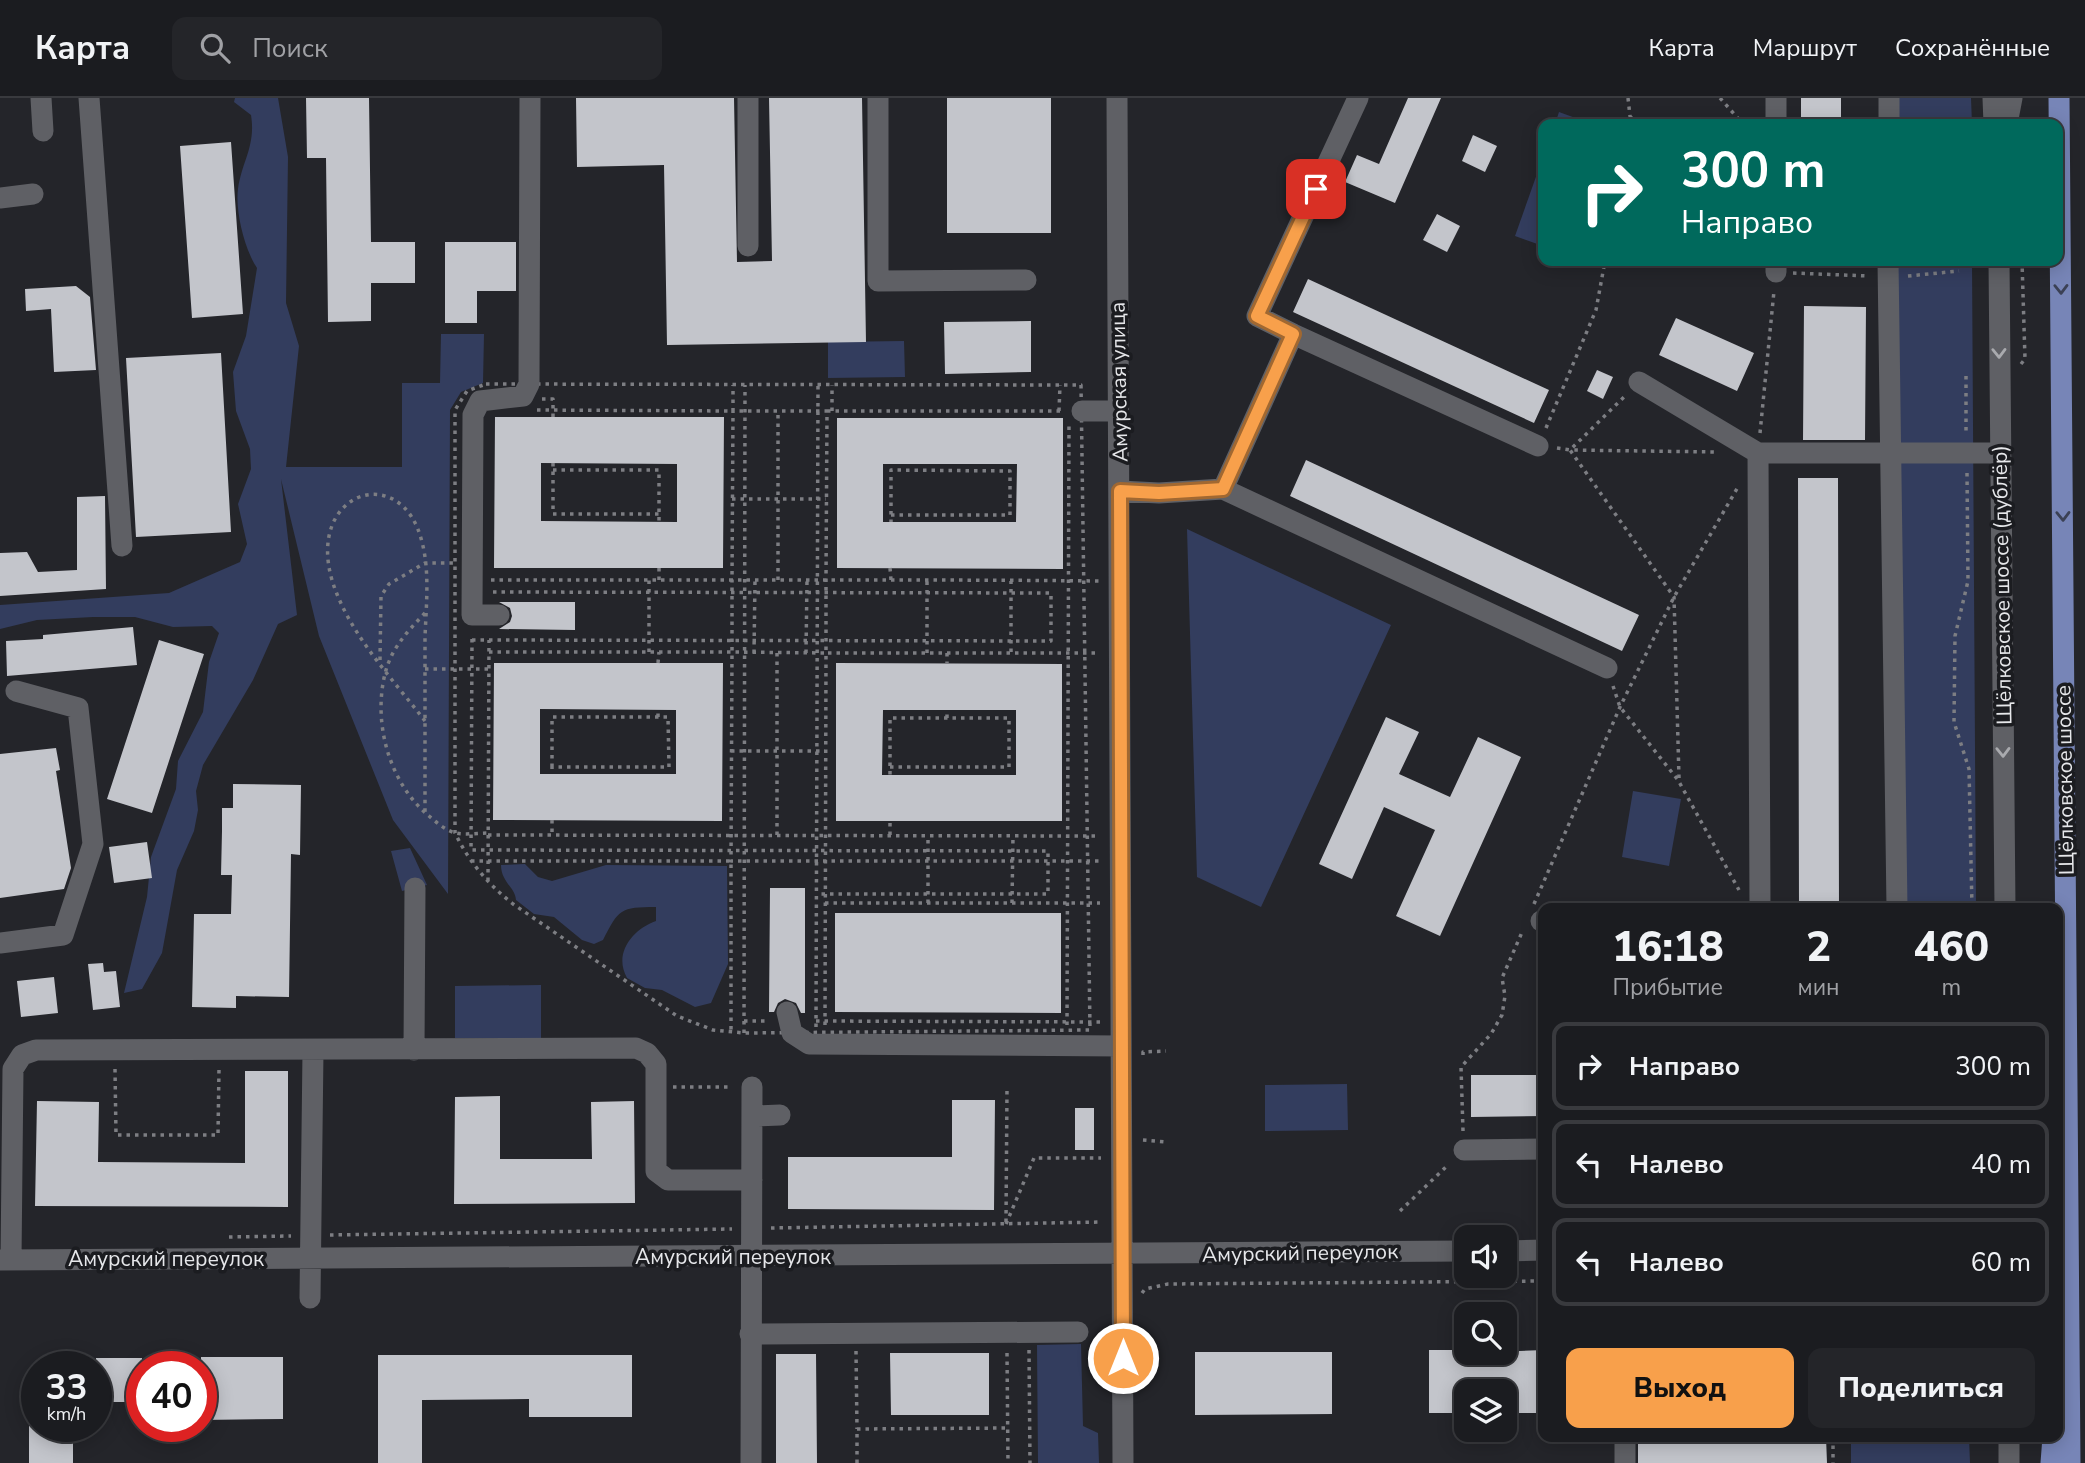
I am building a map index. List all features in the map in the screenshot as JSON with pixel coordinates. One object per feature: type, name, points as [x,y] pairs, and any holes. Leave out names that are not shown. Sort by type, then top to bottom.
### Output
[{"type":"main road","name":"Щёлковское шоссе","points":[[2059,98],[2059,119]]},
{"type":"main road","name":"Щёлковское шоссе","points":[[2060,266],[2070,1463]]},
{"type":"main road","points":[[2063,1326],[2069,1258]]},
{"type":"main road","points":[[2051,1463],[2053,1442]]},
{"type":"street","points":[[41,98],[43,131]]},
{"type":"street","points":[[89,98],[122,546]]},
{"type":"street","points":[[487,615],[468,575],[473,410],[485,398],[523,396],[529,384],[530,98]]},
{"type":"street","points":[[748,98],[748,246]]},
{"type":"street","points":[[878,98],[878,281],[1027,280]]},
{"type":"street","name":"Амурская улица","points":[[1117,98],[1123,1463]]},
{"type":"street","points":[[1358,98],[1257,316],[1538,446]]},
{"type":"street","points":[[1776,98],[1776,119]]},
{"type":"street","points":[[1889,98],[1889,119]]},
{"type":"street","points":[[1993,98],[1994,119]]},
{"type":"street","points":[[2008,119],[2011,98]]},
{"type":"street","points":[[0,198],[33,194]]},
{"type":"street","name":"Щёлковское шоссе (дублёр)","points":[[1998,266],[2005,903]]},
{"type":"street","points":[[1888,269],[1898,903]]},
{"type":"street","points":[[1223,489],[1293,334]]},
{"type":"street","points":[[1639,382],[1758,453],[2000,453]]},
{"type":"street","points":[[1075,411],[1118,411]]},
{"type":"street","points":[[1751,902],[1758,453]]},
{"type":"street","points":[[1120,491],[1159,493],[1223,489],[1607,667]]},
{"type":"street","points":[[0,943],[63,935],[93,844],[78,708],[16,691]]},
{"type":"street","points":[[414,1050],[407,930],[415,888]]},
{"type":"street","points":[[789,1022],[805,1043],[816,1038],[1067,1038],[1121,1046]]},
{"type":"street","points":[[6,1260],[13,1069],[22,1055],[36,1050],[232,1043],[313,1051],[642,1049],[656,1064],[656,1171],[668,1180],[752,1180]]},
{"type":"street","points":[[310,1298],[313,1051]]},
{"type":"street","points":[[751,1463],[752,1087]]},
{"type":"street","points":[[752,1116],[780,1115]]},
{"type":"street","points":[[1464,1150],[1538,1149]]},
{"type":"street","points":[[1517,1251],[1538,1250]]},
{"type":"street","name":"Амурский переулок","points":[[6,1260],[1454,1251]]},
{"type":"street","points":[[750,1334],[856,1333],[911,1343],[1007,1332],[1078,1332]]},
{"type":"street","points":[[1625,1442],[1625,1463]]},
{"type":"street","points":[[2009,1442],[2009,1463]]},
{"type":"path","points":[[1628,98],[1630,117]]},
{"type":"path","points":[[1720,98],[1739,119]]},
{"type":"path","points":[[1604,266],[1596,310],[1538,446],[1570,450],[1718,452]]},
{"type":"path","points":[[2021,364],[2025,359],[2022,266]]},
{"type":"path","points":[[1679,778],[1674,597],[1758,453],[1776,267],[1959,271]]},
{"type":"path","points":[[1966,376],[1968,581],[1955,636],[1954,722],[1969,769],[1972,903]]},
{"type":"path","points":[[1570,450],[1639,382]]},
{"type":"path","points":[[455,833],[455,669],[468,575],[455,410],[458,400],[467,391],[486,384],[1081,385],[1075,411],[1069,580],[1067,1038]]},
{"type":"path","points":[[731,1032],[733,385]]},
{"type":"path","points":[[744,1033],[746,385]]},
{"type":"path","points":[[816,1038],[818,385]]},
{"type":"path","points":[[825,1021],[826,499],[832,385]]},
{"type":"path","points":[[1059,411],[1060,385]]},
{"type":"path","points":[[528,410],[1075,411]]},
{"type":"path","points":[[778,411],[778,580]]},
{"type":"path","points":[[953,411],[953,418]]},
{"type":"path","points":[[425,613],[400,641],[386,670],[381,699],[382,727],[388,755],[398,777],[425,813],[455,833],[470,860],[488,883],[513,904],[677,1016],[698,1026],[744,1033],[789,1022],[816,1038],[1067,1038],[1090,1030],[1084,581],[1075,411]]},
{"type":"path","points":[[1570,450],[1674,597]]},
{"type":"path","points":[[553,463],[553,514],[659,514]]},
{"type":"path","points":[[953,464],[953,471]]},
{"type":"path","points":[[553,470],[659,470],[659,522]]},
{"type":"path","points":[[891,514],[1010,515],[1010,471],[891,470],[891,514],[891,522]]},
{"type":"path","points":[[425,721],[344,609],[333,581],[327,537],[337,513],[350,500],[366,494],[382,494],[401,507],[413,521],[422,541],[425,562],[425,613],[425,669],[425,721],[425,813]]},
{"type":"path","points":[[732,499],[826,499]]},
{"type":"path","points":[[425,562],[468,575],[649,592],[1051,593],[1051,641],[472,640]]},
{"type":"path","points":[[380,662],[382,591],[425,562]]},
{"type":"path","points":[[659,568],[659,580]]},
{"type":"path","points":[[890,568],[891,580]]},
{"type":"path","points":[[468,575],[649,580],[1098,581]]},
{"type":"path","points":[[649,580],[649,652]]},
{"type":"path","points":[[754,653],[755,580]]},
{"type":"path","points":[[806,653],[807,580]]},
{"type":"path","points":[[927,580],[927,653]]},
{"type":"path","points":[[1011,580],[1011,653]]},
{"type":"path","points":[[487,615],[472,640],[471,850],[1048,851],[1048,894],[817,894]]},
{"type":"path","points":[[487,615],[488,883]]},
{"type":"path","points":[[489,652],[1099,653]]},
{"type":"path","points":[[659,652],[659,663]]},
{"type":"path","points":[[777,835],[778,653]]},
{"type":"path","points":[[947,653],[947,663]]},
{"type":"path","points":[[1607,667],[1620,707],[1678,780],[1751,902]]},
{"type":"path","points":[[425,669],[489,669]]},
{"type":"path","points":[[658,718],[659,710]]},
{"type":"path","points":[[947,710],[947,718]]},
{"type":"path","points":[[552,767],[668,767],[668,717],[552,717],[552,767],[552,774]]},
{"type":"path","points":[[890,767],[1009,767],[1009,718],[890,718],[890,767],[890,775]]},
{"type":"path","points":[[731,751],[825,751]]},
{"type":"path","points":[[552,820],[552,835]]},
{"type":"path","points":[[890,821],[890,835]]},
{"type":"path","points":[[455,833],[1100,836]]},
{"type":"path","points":[[928,835],[928,903]]},
{"type":"path","points":[[1013,836],[1013,903]]},
{"type":"path","points":[[470,860],[1100,862]]},
{"type":"path","points":[[825,903],[1100,903]]},
{"type":"path","points":[[744,1021],[1101,1021]]},
{"type":"path","points":[[114,1049],[116,1135],[218,1135],[232,1043]]},
{"type":"path","points":[[1143,1065],[1143,1052],[1166,1051]]},
{"type":"path","points":[[682,1087],[752,1087]]},
{"type":"path","points":[[1006,1224],[1007,1088]]},
{"type":"path","points":[[1143,1129],[1143,1142],[1167,1142]]},
{"type":"path","points":[[1006,1224],[1034,1158],[1101,1158]]},
{"type":"path","points":[[216,1237],[1102,1222]]},
{"type":"path","points":[[1139,1299],[1145,1289],[1168,1284],[1538,1281]]},
{"type":"path","points":[[1007,1332],[1007,1463]]},
{"type":"path","points":[[1029,1332],[1030,1463]]},
{"type":"path","points":[[856,1333],[857,1463]]},
{"type":"path","points":[[857,1429],[1007,1428]]},
{"type":"path","points":[[1833,1442],[1833,1463]]},
{"type":"shaded area","points":[[235,98],[278,98],[288,157],[286,303],[299,346],[286,467],[402,467],[402,383],[440,383],[441,334],[484,334],[483,383],[461,392],[450,410],[448,894],[393,820],[319,636],[281,479],[297,615],[278,624],[253,680],[203,765],[196,791],[198,810],[194,831],[177,870],[162,953],[142,989],[124,993],[147,897],[151,857],[176,789],[178,761],[203,712],[209,662],[219,633],[212,626],[173,627],[135,617],[37,620],[0,629],[0,605],[169,593],[240,562],[247,544],[238,504],[251,469],[250,449],[236,411],[233,372],[246,336],[257,268],[242,230],[237,198],[252,136],[251,115],[234,102]]},
{"type":"shaded area","points":[[1897,98],[1971,98],[1972,119],[1897,119]]},
{"type":"shaded area","points":[[1559,112],[1578,119],[1557,119]]},
{"type":"shaded area","points":[[1538,171],[1538,244],[1515,236]]},
{"type":"shaded area","points":[[1897,266],[1972,266],[1976,903],[1896,903]]},
{"type":"shaded area","points":[[904,341],[905,377],[828,378],[828,342]]},
{"type":"shaded area","points":[[1187,529],[1391,625],[1261,907],[1197,877]]},
{"type":"shaded area","points":[[1633,791],[1681,799],[1669,866],[1622,857]]},
{"type":"shaded area","points":[[410,848],[427,885],[402,891],[391,851]]},
{"type":"shaded area","points":[[525,864],[538,877],[552,881],[606,865],[727,866],[728,964],[711,1003],[695,1007],[662,990],[645,988],[627,978],[622,960],[624,951],[633,936],[656,921],[656,907],[622,912],[603,940],[594,944],[582,940],[554,917],[534,914],[516,900],[503,876],[501,865]]},
{"type":"shaded area","points":[[541,985],[541,1038],[455,1038],[455,986]]},
{"type":"shaded area","points":[[1347,1084],[1348,1130],[1265,1131],[1265,1085]]},
{"type":"shaded area","points":[[1081,1344],[1083,1426],[1098,1433],[1099,1463],[1038,1463],[1037,1345]]},
{"type":"shaded area","points":[[1851,1442],[1969,1442],[1970,1463],[1851,1463]]},
{"type":"building","points":[[306,98],[369,98],[371,242],[415,242],[415,283],[371,283],[371,321],[328,322],[326,158],[307,158]]},
{"type":"building","points":[[576,98],[734,98],[737,262],[772,261],[769,98],[862,98],[866,342],[667,345],[664,165],[577,167]]},
{"type":"building","points":[[947,98],[1051,98],[1051,233],[947,233]]},
{"type":"building","points":[[1408,98],[1441,98],[1395,203],[1345,182],[1357,155],[1379,164]]},
{"type":"building","points":[[1801,98],[1841,98],[1841,119],[1801,119]]},
{"type":"building","points":[[1473,135],[1497,146],[1485,172],[1462,161]]},
{"type":"building","points":[[231,142],[243,314],[192,318],[180,146]]},
{"type":"building","points":[[1437,214],[1460,226],[1447,252],[1423,240]]},
{"type":"building","points":[[445,242],[516,242],[516,291],[477,291],[477,323],[445,323]]},
{"type":"building","points":[[1308,279],[1549,390],[1534,423],[1293,312]]},
{"type":"building","points":[[76,286],[90,297],[96,370],[54,372],[51,309],[26,311],[25,289]]},
{"type":"building","points":[[1804,306],[1866,307],[1865,440],[1803,440]]},
{"type":"building","points":[[1676,318],[1754,353],[1737,391],[1659,355]]},
{"type":"building","points":[[1031,321],[1031,372],[945,374],[944,322]]},
{"type":"building","points":[[221,353],[231,532],[136,537],[126,358]]},
{"type":"building","points":[[1597,370],[1613,377],[1603,399],[1587,391]]},
{"type":"building","points":[[495,417],[724,417],[723,568],[494,568]],"holes":[[[541,463],[677,464],[677,522],[541,521]]]},
{"type":"building","points":[[837,418],[1063,418],[1063,569],[837,568]],"holes":[[[883,464],[1017,464],[1016,522],[883,522]]]},
{"type":"building","points":[[1306,460],[1639,615],[1622,651],[1290,496]]},
{"type":"building","points":[[1798,478],[1838,478],[1839,903],[1799,903]]},
{"type":"building","points":[[105,496],[106,589],[0,596],[0,553],[27,552],[38,572],[77,570],[77,497]]},
{"type":"building","points":[[499,602],[575,602],[575,630],[499,629],[510,622],[512,616],[510,608]]},
{"type":"building","points":[[133,627],[137,665],[7,676],[6,641]]},
{"type":"building","points":[[159,640],[204,654],[152,813],[107,799]]},
{"type":"building","points":[[494,663],[723,663],[722,821],[493,820]],"holes":[[[540,709],[676,710],[676,774],[540,774]]]},
{"type":"building","points":[[836,663],[1062,664],[1062,821],[836,821]],"holes":[[[883,710],[1016,710],[1016,775],[882,775]]]},
{"type":"building","points":[[1386,717],[1419,732],[1399,774],[1450,797],[1478,737],[1521,757],[1440,936],[1396,916],[1435,830],[1384,807],[1352,879],[1319,864]]},
{"type":"building","points":[[56,748],[60,770],[56,771],[71,868],[64,889],[0,898],[0,754]]},
{"type":"building","points":[[233,784],[301,785],[300,855],[291,854],[289,997],[236,996],[236,1008],[192,1007],[194,914],[231,914],[232,875],[221,875],[222,808],[233,808]]},
{"type":"building","points":[[147,842],[152,878],[114,883],[109,847]]},
{"type":"building","points":[[770,888],[805,888],[805,1013],[801,1013],[796,1003],[785,999],[778,1003],[774,1012],[769,1012]]},
{"type":"building","points":[[835,913],[1061,913],[1061,1013],[835,1012]]},
{"type":"building","points":[[103,963],[104,972],[116,971],[120,1007],[93,1010],[88,964]]},
{"type":"building","points":[[54,977],[58,1013],[21,1017],[17,981]]},
{"type":"building","points":[[245,1071],[288,1071],[288,1207],[35,1206],[37,1101],[99,1102],[98,1162],[245,1163]]},
{"type":"building","points":[[1471,1075],[1538,1075],[1538,1116],[1471,1117]]},
{"type":"building","points":[[500,1096],[500,1159],[592,1159],[591,1102],[634,1101],[635,1203],[454,1204],[455,1097]]},
{"type":"building","points":[[952,1100],[995,1100],[994,1210],[788,1209],[788,1157],[952,1157]]},
{"type":"building","points":[[1075,1108],[1094,1108],[1094,1150],[1075,1150]]},
{"type":"building","points":[[1429,1350],[1454,1350],[1454,1365],[1517,1365],[1517,1351],[1538,1350],[1538,1413],[1517,1413],[1517,1379],[1454,1379],[1454,1413],[1429,1413]]},
{"type":"building","points":[[1195,1352],[1332,1352],[1332,1414],[1195,1415]]},
{"type":"building","points":[[890,1353],[989,1353],[989,1415],[891,1415]]},
{"type":"building","points":[[776,1354],[816,1354],[817,1463],[776,1463]]},
{"type":"building","points":[[378,1355],[632,1355],[632,1417],[529,1417],[529,1399],[422,1400],[422,1463],[378,1463]]},
{"type":"building","points":[[217,1357],[283,1357],[283,1419],[217,1420]]},
{"type":"building","points":[[112,1358],[126,1358],[126,1402],[112,1402]]},
{"type":"building","points":[[29,1442],[73,1442],[73,1463],[29,1463]]},
{"type":"building","points":[[1638,1442],[1826,1442],[1827,1463],[1638,1463]]},
{"type":"route","points":[[1123,1358],[1120,491],[1159,493],[1223,489],[1293,334],[1257,316],[1316,189]]}]
